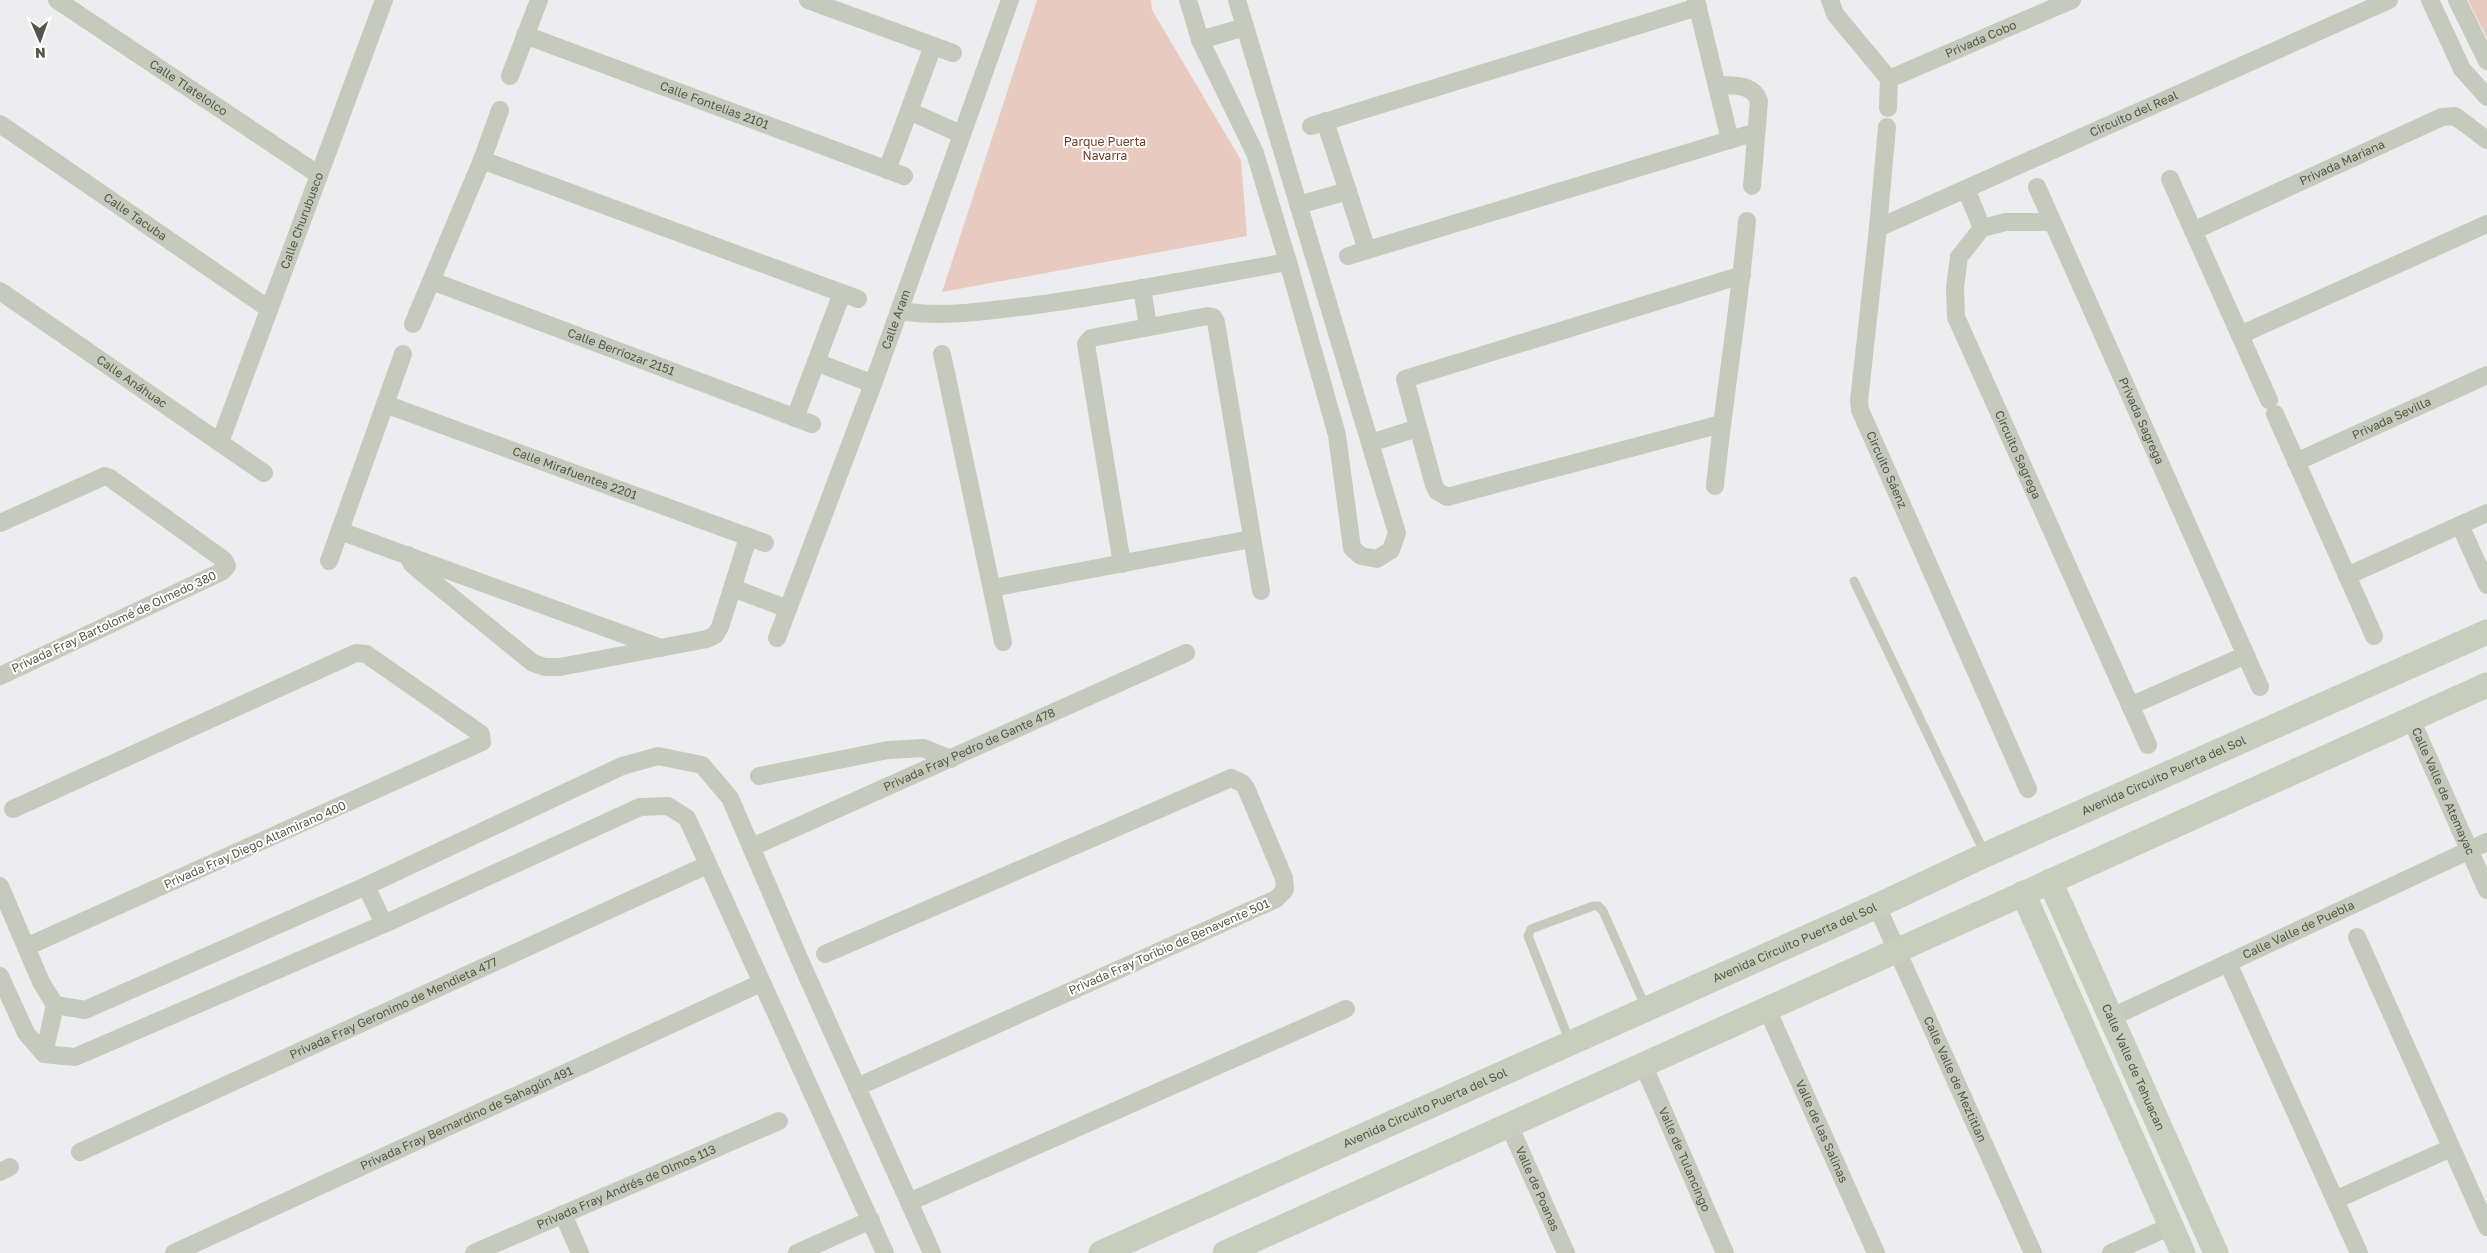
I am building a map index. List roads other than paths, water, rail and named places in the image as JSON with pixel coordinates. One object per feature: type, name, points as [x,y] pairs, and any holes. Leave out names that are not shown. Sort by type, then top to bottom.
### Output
[{"type":"street","name":"Calle Tlatelolco","points":[[57,0],[319,176]]},
{"type":"street","name":"Calle Churubusco","points":[[220,442],[384,0]]},
{"type":"street","points":[[510,76],[539,0]]},
{"type":"street","points":[[808,0],[953,53]]},
{"type":"street","name":"Calle Aram","points":[[777,638],[873,384],[960,134],[1010,0]]},
{"type":"street","points":[[1188,0],[1200,40],[1255,154],[1288,262],[1337,435],[1352,548],[1361,556],[1377,559],[1391,550],[1397,533],[1238,0]]},
{"type":"street","points":[[1830,0],[1835,14],[1889,79],[1888,108]]},
{"type":"street","name":"Privada Cobo","points":[[1889,79],[2072,0]]},
{"type":"street","name":"Circuito del Real","points":[[1878,228],[2389,0]]},
{"type":"street","points":[[2430,0],[2462,69],[2487,98]]},
{"type":"street","points":[[2457,0],[2487,61]]},
{"type":"street","points":[[1367,250],[1348,192],[1318,123],[1697,3],[1730,140]]},
{"type":"street","points":[[1200,40],[1245,27]]},
{"type":"street","name":"Calle Fontelias 2101","points":[[525,35],[904,176]]},
{"type":"street","points":[[888,170],[933,46]]},
{"type":"street","points":[[1717,85],[1750,88],[1756,92],[1759,101],[1752,186]]},
{"type":"street","points":[[413,324],[482,160],[500,110]]},
{"type":"street","points":[[910,111],[960,134]]},
{"type":"street","name":"Privada Mariana","points":[[2193,231],[2442,117],[2455,116],[2487,140]]},
{"type":"street","name":"Calle Tacuba","points":[[0,124],[269,309]]},
{"type":"street","name":"Circuito Sáenz","points":[[1887,128],[1859,400],[1860,410],[2028,789]]},
{"type":"street","points":[[1348,256],[1756,132]]},
{"type":"street","points":[[482,160],[850,296],[816,362],[873,384]]},
{"type":"street","points":[[2170,180],[2374,636]]},
{"type":"street","name":"Privada Sagrega","points":[[2037,187],[2260,687]]},
{"type":"street","points":[[1966,189],[1982,228],[2006,222],[2052,222]]},
{"type":"street","points":[[1298,205],[1348,192]]},
{"type":"street","points":[[1715,486],[1721,424],[1742,275],[1747,221]]},
{"type":"street","points":[[2240,335],[2487,224]]},
{"type":"street","name":"Circuito Sagrega","points":[[1982,228],[1960,257],[1956,287],[1956,317],[2148,745]]},
{"type":"street","points":[[899,311],[947,315],[1073,300],[1288,262]]},
{"type":"street","points":[[1721,424],[1447,497],[1437,491],[1434,485],[1405,379],[1742,275]]},
{"type":"street","name":"Calle Berriozar 2151","points":[[432,281],[804,421],[816,362]]},
{"type":"street","points":[[1142,288],[1148,326]]},
{"type":"street","name":"Calle Anáhuac","points":[[0,291],[264,473]]},
{"type":"street","points":[[1122,564],[1086,344],[1092,338],[1208,316],[1216,322],[1261,591]]},
{"type":"street","points":[[329,561],[403,354]]},
{"type":"street","points":[[942,354],[1003,642]]},
{"type":"street","name":"Privada Sevilla","points":[[2296,462],[2487,375]]},
{"type":"street","name":"Calle Mirafuentes 2201","points":[[385,404],[757,541],[733,588]]},
{"type":"street","points":[[1370,443],[1418,428]]},
{"type":"street","name":"Privada Fray Bartolomé de Olmedo 380","points":[[0,523],[105,476],[224,560],[227,566],[223,571],[0,676]]},
{"type":"street","points":[[2347,576],[2487,513]]},
{"type":"street","points":[[2460,525],[2487,584]]},
{"type":"street","points":[[340,531],[662,648]]},
{"type":"street","points":[[992,588],[1251,540]]},
{"type":"street","points":[[408,555],[412,564],[420,571],[533,663],[545,667],[560,667],[707,639],[715,635],[720,627],[733,588],[788,609]]},
{"type":"street","name":"Avenida Circuito Puerta del Sol","points":[[1101,1253],[1877,906],[1985,855],[2487,632]]},
{"type":"street","name":"Privada Fray Diego Altamirano 400","points":[[12,809],[356,653],[366,654],[481,734],[482,742],[26,947]]},
{"type":"street","name":"Privada Fray Pedro de Gante 478","points":[[752,847],[1186,653]]},
{"type":"street","points":[[2130,706],[2246,655]]},
{"type":"street","points":[[1225,1253],[2487,684]]},
{"type":"street","name":"Calle Valle de Atemayac","points":[[2412,719],[2487,890]]},
{"type":"street","points":[[759,776],[888,750],[923,748],[951,759]]},
{"type":"street","points":[[55,1005],[84,1010],[366,886],[622,766],[658,756],[702,765],[730,798],[932,1253]]},
{"type":"street","name":"Privada Fray Toribio de Benavente 501","points":[[825,954],[1231,778],[1242,783],[1246,788],[1284,878],[1284,890],[1276,899],[857,1087]]},
{"type":"street","points":[[0,976],[26,1033],[44,1054],[75,1057],[384,924],[640,807],[668,806],[687,818],[885,1253]]},
{"type":"street","name":"Calle Valle de Puebla","points":[[2110,1018],[2487,842]]},
{"type":"street","name":"Privada Fray Geronimo de Mendieta 477","points":[[80,1152],[707,865]]},
{"type":"street","name":"Calle Valle de Tehuacan","points":[[2050,881],[2216,1253]]},
{"type":"street","points":[[0,886],[41,982],[55,1005],[44,1054]]},
{"type":"street","points":[[366,886],[384,924]]},
{"type":"street","points":[[2023,893],[2183,1253]]},
{"type":"street","name":"Calle Valle de Meztitlan","points":[[1877,906],[2033,1253]]},
{"type":"street","points":[[2357,937],[2487,1227]]},
{"type":"street","points":[[2228,964],[2358,1253]]},
{"type":"street","name":"Privada Fray Bernardino de Sahagún 491","points":[[174,1253],[761,983]]},
{"type":"street","points":[[909,1202],[1346,1009]]},
{"type":"street","name":"Valle de las Salinas","points":[[1767,1009],[1876,1253]]},
{"type":"street","name":"Valle de Tulancingo","points":[[1644,1064],[1725,1253]]},
{"type":"street","name":"Privada Fray Andrés de Olmos 113","points":[[474,1253],[779,1121]]},
{"type":"street","name":"Valle de Poanas","points":[[1509,1125],[1566,1253]]},
{"type":"street","points":[[2334,1200],[2451,1148]]},
{"type":"street","points":[[563,1214],[580,1253]]},
{"type":"street","points":[[797,1253],[871,1220]]},
{"type":"street","points":[[2111,1253],[2171,1226]]},
{"type":"lane","points":[[1854,581],[1985,855]]},
{"type":"lane","points":[[1570,1042],[1528,936],[1531,929],[1593,906],[1598,906],[1603,911],[1646,1008]]},
{"type":"park label","name":"Parque Puerta Navarra","points":[[1105,149]]}]
